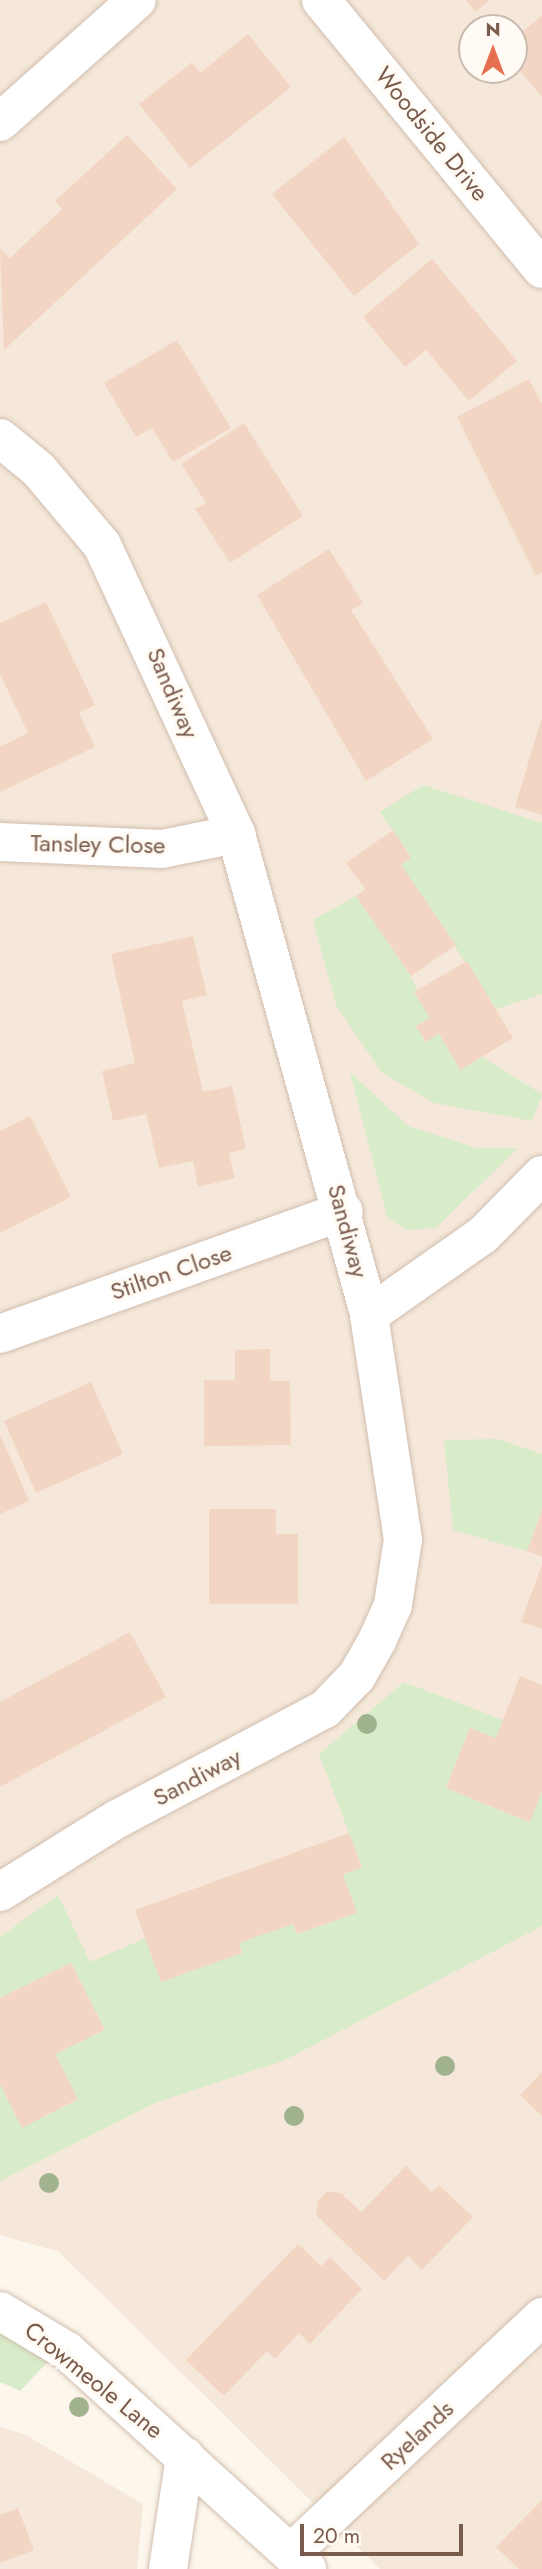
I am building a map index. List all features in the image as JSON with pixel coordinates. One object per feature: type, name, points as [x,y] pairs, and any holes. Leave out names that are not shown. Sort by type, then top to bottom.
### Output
[{"type":"street","points":[[0,122],[137,0]]},
{"type":"street","name":"Woodside Drive","points":[[321,0],[542,269]]},
{"type":"street","name":"Sandiway","points":[[0,438],[38,469],[102,545],[236,834],[344,1211],[369,1315],[403,1539],[393,1605],[357,1676],[326,1709],[117,1819],[0,1892]]},
{"type":"street","name":"Tansley Close","points":[[0,842],[162,849],[236,834]]},
{"type":"street","points":[[369,1315],[389,1307],[484,1235],[542,1175]]},
{"type":"street","name":"Stilton Close","points":[[0,1335],[344,1211]]},
{"type":"street","name":"Crowmeole Lane","points":[[0,2311],[67,2351],[299,2561]]},
{"type":"street","name":"Ryelands","points":[[299,2561],[542,2317]]},
{"type":"street","name":"Crowmeole Lane","points":[[168,2569],[185,2456]]},
{"type":"shaded area","points":[[0,0],[542,0],[542,2569],[380,2569],[59,2252],[0,2235]]},
{"type":"shaded area","points":[[0,2427],[24,2434],[143,2504],[137,2569],[0,2569]]},
{"type":"green space","points":[[423,785],[542,823],[542,994],[496,1009],[401,865],[411,857],[380,812]]},
{"type":"green space","points":[[356,896],[411,976],[430,1018],[416,1026],[425,1041],[439,1033],[460,1069],[482,1057],[542,1094],[532,1121],[434,1103],[382,1073],[336,1005],[313,920]]},
{"type":"green space","points":[[350,1072],[408,1126],[477,1148],[518,1148],[436,1228],[406,1230],[387,1217]]},
{"type":"green space","points":[[498,1439],[542,1454],[542,1509],[527,1551],[453,1530],[444,1440]]},
{"type":"green space","points":[[404,1682],[503,1720],[496,1738],[470,1728],[446,1788],[529,1822],[542,1791],[542,1926],[283,2061],[157,2102],[0,2181],[0,2084],[22,2127],[78,2100],[55,2054],[105,2030],[71,1963],[0,1998],[0,1937],[58,1895],[90,1962],[146,1938],[242,1953],[239,1943],[293,1924],[297,1934],[356,1913],[343,1875],[362,1867],[319,1754]]},
{"type":"green space","points":[[0,2330],[55,2354],[20,2391],[0,2382]]},
{"type":"building","points":[[466,0],[490,0],[476,12]]},
{"type":"building","points":[[542,15],[542,97],[528,80],[528,27]]},
{"type":"building","points":[[248,34],[291,87],[190,168],[139,104],[192,62],[200,73]]},
{"type":"building","points":[[127,135],[177,189],[4,350],[0,248],[10,258],[62,209],[55,201]]},
{"type":"building","points":[[344,137],[419,244],[354,296],[272,194]]},
{"type":"building","points":[[432,259],[517,361],[469,401],[426,350],[405,367],[363,317]]},
{"type":"building","points":[[177,340],[231,428],[173,462],[152,428],[136,437],[104,383]]},
{"type":"building","points":[[529,379],[542,404],[542,572],[536,576],[457,417]]},
{"type":"building","points":[[244,423],[303,516],[230,563],[195,509],[206,503],[181,464]]},
{"type":"building","points":[[329,549],[363,603],[351,610],[433,739],[366,781],[257,595]]},
{"type":"building","points":[[46,602],[95,705],[79,713],[95,747],[0,792],[0,747],[28,733],[0,674],[0,623]]},
{"type":"building","points":[[542,720],[542,815],[515,807]]},
{"type":"building","points":[[393,830],[411,858],[401,865],[456,945],[411,976],[356,896],[365,889],[346,863]]},
{"type":"building","points":[[193,936],[207,995],[182,1001],[203,1092],[232,1086],[246,1149],[229,1153],[235,1178],[198,1187],[193,1161],[159,1168],[146,1114],[113,1121],[102,1071],[135,1063],[111,954]]},
{"type":"building","points":[[467,961],[513,1038],[460,1070],[439,1033],[426,1042],[416,1026],[430,1018],[414,992]]},
{"type":"building","points":[[30,1116],[71,1197],[0,1233],[0,1131]]},
{"type":"building","points":[[270,1349],[270,1381],[290,1381],[291,1445],[204,1446],[204,1380],[235,1380],[235,1350]]},
{"type":"building","points":[[91,1382],[123,1454],[36,1493],[4,1421]]},
{"type":"building","points":[[0,1434],[29,1501],[0,1514]]},
{"type":"building","points":[[209,1509],[276,1509],[276,1534],[298,1534],[298,1604],[209,1604]]},
{"type":"building","points":[[542,1510],[542,1557],[527,1551]]},
{"type":"building","points":[[542,1564],[542,1629],[521,1622]]},
{"type":"building","points":[[130,1632],[166,1697],[0,1787],[0,1702]]},
{"type":"building","points":[[520,1676],[542,1685],[542,1791],[530,1822],[446,1788],[470,1728],[496,1738]]},
{"type":"building","points":[[349,1833],[362,1867],[343,1875],[357,1913],[297,1934],[293,1924],[239,1943],[242,1953],[161,1982],[135,1910]]},
{"type":"building","points":[[71,1963],[105,2030],[55,2054],[78,2099],[22,2128],[0,2084],[0,1998]]},
{"type":"building","points":[[542,2072],[542,2116],[520,2095]]},
{"type":"building","points":[[406,2166],[432,2192],[439,2185],[473,2217],[422,2270],[408,2256],[384,2281],[316,2215],[318,2201],[327,2191],[341,2193],[361,2212]]},
{"type":"building","points":[[298,2244],[321,2266],[330,2257],[362,2289],[310,2344],[299,2333],[275,2359],[267,2351],[224,2396],[186,2360]]},
{"type":"building","points":[[542,2500],[542,2569],[519,2569],[496,2547]]},
{"type":"building","points":[[18,2508],[34,2550],[0,2563],[0,2515]]}]
